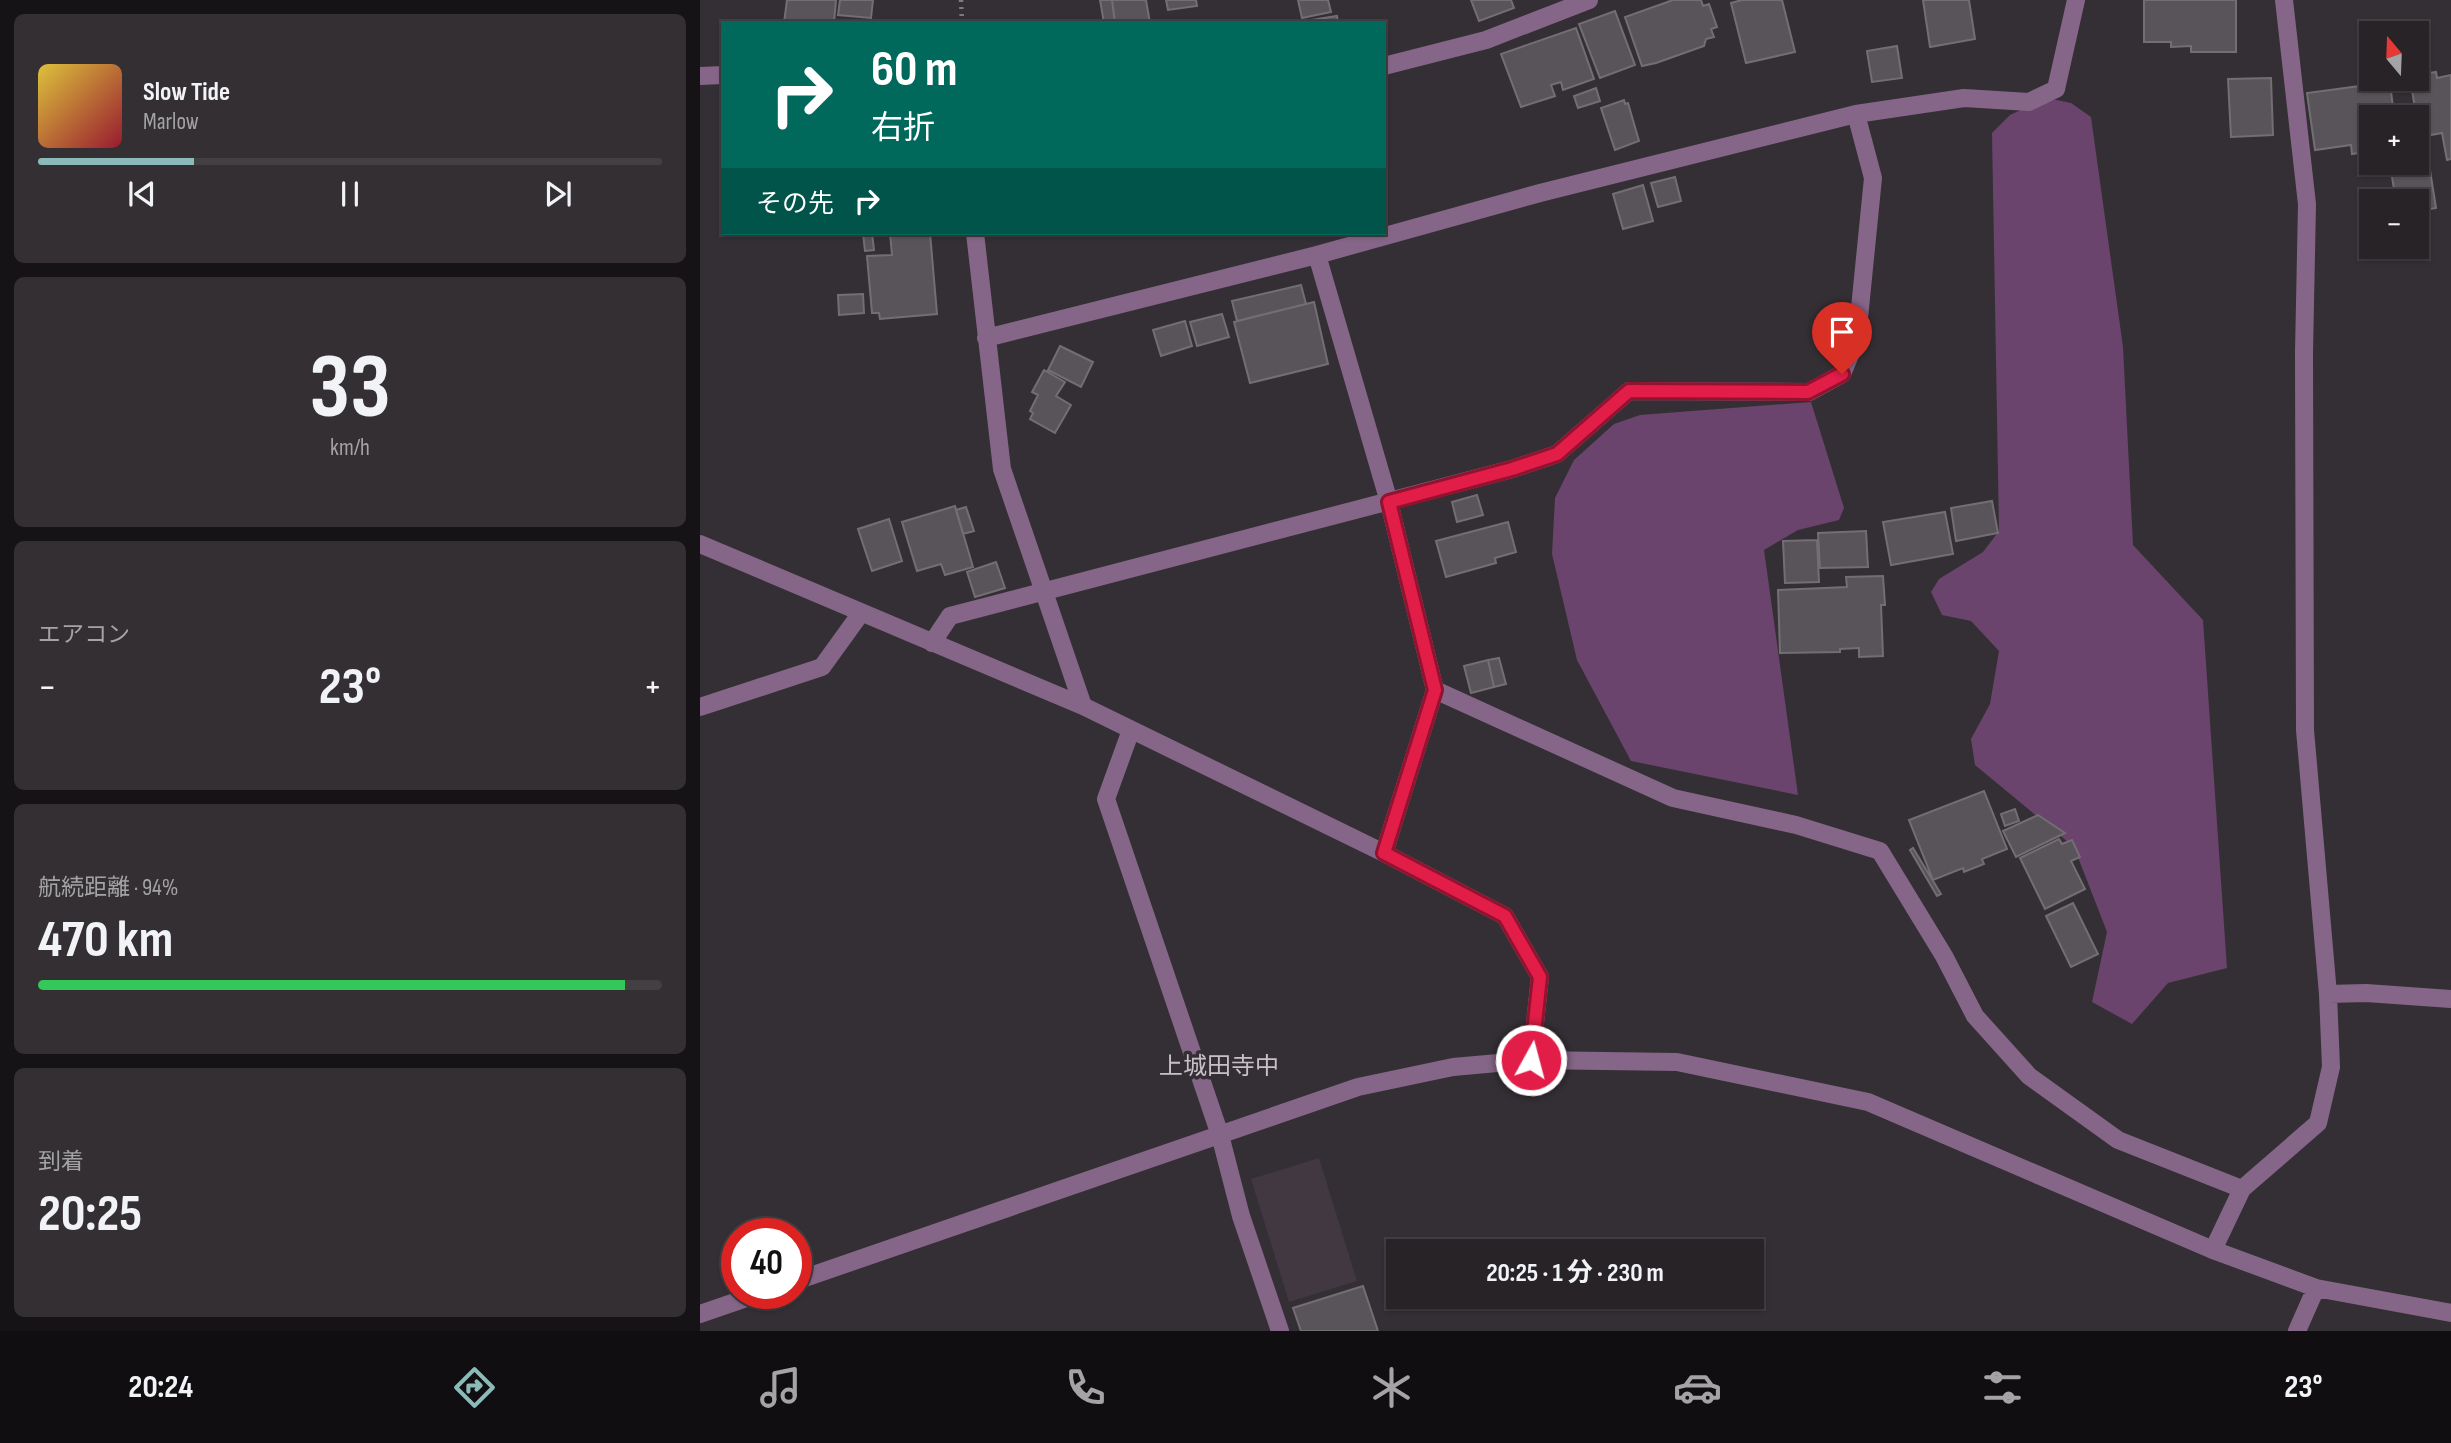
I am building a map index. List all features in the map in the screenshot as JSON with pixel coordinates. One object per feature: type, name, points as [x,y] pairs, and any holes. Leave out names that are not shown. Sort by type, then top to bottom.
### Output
[{"type":"street","points":[[1386,65],[1486,40],[1589,0]]},
{"type":"street","points":[[986,338],[1317,255],[1540,193],[1856,114],[1964,98],[2029,102],[2056,89],[2076,0]]},
{"type":"street","points":[[2213,1250],[2242,1189],[2318,1123],[2331,1066],[2328,994],[2305,730],[2304,353],[2307,204],[2284,0]]},
{"type":"street","points":[[700,76],[721,75]]},
{"type":"street","points":[[932,643],[950,616],[1389,502],[1557,454],[1629,391],[1808,392],[1842,374],[1857,338],[1873,178],[1856,114]]},
{"type":"street","points":[[975,235],[1002,468],[1083,706]]},
{"type":"street","points":[[1317,255],[1389,502],[1435,690],[1384,853]]},
{"type":"street","points":[[700,544],[1083,706],[1384,853],[1505,916],[1540,977],[1531,1060]]},
{"type":"street","points":[[700,708],[822,667],[862,613]]},
{"type":"street","points":[[1435,690],[1673,798],[1796,825],[1880,851],[1944,956],[1975,1016],[2029,1076],[2118,1140],[2242,1189]]},
{"type":"street","points":[[1131,730],[1106,799],[1220,1135],[1241,1216],[1280,1331]]},
{"type":"street","points":[[2328,994],[2366,993],[2451,999]]},
{"type":"street","points":[[812,1275],[1358,1087],[1453,1067],[1531,1060],[1677,1062],[1868,1102],[2213,1250],[2316,1288],[2451,1313]]},
{"type":"street","points":[[2297,1331],[2316,1288]]},
{"type":"street","points":[[700,1314],[721,1307]]},
{"type":"path","points":[[961,0],[962,21]]},
{"type":"shaded area","points":[[2047,98],[2071,103],[2091,117],[2123,347],[2133,545],[2203,620],[2227,968],[2168,983],[2132,1024],[2092,1002],[2107,932],[2074,847],[1975,765],[1971,739],[1990,704],[1999,651],[1971,621],[1942,615],[1931,592],[1939,579],[1983,552],[1999,531],[1992,133],[2010,115]]},
{"type":"shaded area","points":[[1811,402],[1844,508],[1839,520],[1798,530],[1764,550],[1798,795],[1631,761],[1577,660],[1552,554],[1555,498],[1574,460],[1614,424],[1640,415]]},
{"type":"shaded area","points":[[1319,1158],[1357,1281],[1289,1302],[1251,1179]]},
{"type":"building","points":[[787,0],[836,0],[834,21],[784,21]]},
{"type":"building","points":[[840,0],[873,0],[871,18],[838,15]]},
{"type":"building","points":[[1100,0],[1112,0],[1115,21],[1104,21]]},
{"type":"building","points":[[1112,0],[1146,0],[1150,21],[1115,21]]},
{"type":"building","points":[[1166,0],[1196,0],[1197,6],[1168,10]]},
{"type":"building","points":[[1298,0],[1328,0],[1331,12],[1302,18]]},
{"type":"building","points":[[1471,0],[1511,0],[1514,8],[1479,21]]},
{"type":"building","points":[[1673,0],[1701,0],[1703,6],[1709,4],[1717,27],[1711,29],[1714,37],[1706,39],[1704,46],[1642,66],[1625,17]]},
{"type":"building","points":[[1742,0],[1782,0],[1795,52],[1746,63],[1731,3]]},
{"type":"building","points":[[1923,0],[1969,0],[1975,39],[1930,47]]},
{"type":"building","points":[[2144,0],[2236,0],[2236,52],[2191,52],[2191,46],[2171,47],[2171,42],[2144,42]]},
{"type":"building","points":[[1615,11],[1635,65],[1600,78],[1579,24]]},
{"type":"building","points":[[1337,16],[1338,21],[1305,21]]},
{"type":"building","points":[[1576,28],[1594,79],[1563,90],[1561,82],[1551,85],[1555,96],[1521,107],[1501,54]]},
{"type":"building","points":[[1897,46],[1902,78],[1872,82],[1867,51]]},
{"type":"building","points":[[2436,72],[2437,78],[2451,75],[2451,159],[2447,160],[2442,133],[2429,135],[2429,105],[2414,105],[2412,91],[2429,91],[2429,73]]},
{"type":"building","points":[[2271,78],[2273,135],[2231,137],[2228,79]]},
{"type":"building","points":[[2359,86],[2359,91],[2391,91],[2393,105],[2359,105],[2359,153],[2352,154],[2351,145],[2315,150],[2307,93]]},
{"type":"building","points":[[1596,88],[1600,101],[1578,108],[1574,96]]},
{"type":"building","points":[[1624,100],[1625,104],[1628,103],[1639,141],[1615,150],[1601,108]]},
{"type":"building","points":[[2429,164],[2436,208],[2429,209],[2429,189],[2394,189],[2392,175],[2429,175]]},
{"type":"building","points":[[1675,177],[1681,201],[1658,207],[1651,183]]},
{"type":"building","points":[[1643,185],[1653,221],[1623,229],[1613,194]]},
{"type":"building","points":[[863,235],[872,235],[874,250],[865,251]]},
{"type":"building","points":[[890,235],[930,235],[937,314],[880,319],[879,313],[872,313],[867,256],[892,255]]},
{"type":"building","points":[[1301,285],[1306,304],[1237,321],[1232,301]]},
{"type":"building","points":[[863,294],[864,313],[839,315],[838,295]]},
{"type":"building","points":[[1314,302],[1328,364],[1250,383],[1234,322]]},
{"type":"building","points":[[1222,314],[1229,337],[1197,346],[1190,322]]},
{"type":"building","points":[[1185,321],[1192,346],[1161,356],[1153,330]]},
{"type":"building","points":[[1060,346],[1093,362],[1081,387],[1048,370]]},
{"type":"building","points":[[1044,370],[1065,382],[1056,396],[1071,405],[1055,433],[1030,419],[1033,413],[1030,411],[1038,395],[1032,392]]},
{"type":"building","points":[[1477,495],[1483,515],[1457,522],[1452,502]]},
{"type":"building","points":[[1992,501],[1998,533],[1956,541],[1951,508]]},
{"type":"building","points":[[955,506],[973,567],[945,575],[941,564],[917,571],[902,522]]},
{"type":"building","points":[[966,507],[974,531],[963,534],[956,510]]},
{"type":"building","points":[[1945,512],[1953,554],[1891,565],[1883,522]]},
{"type":"building","points":[[889,519],[902,561],[872,571],[858,529]]},
{"type":"building","points":[[1508,522],[1516,552],[1495,558],[1496,563],[1446,577],[1436,541]]},
{"type":"building","points":[[1866,531],[1868,567],[1820,568],[1818,533]]},
{"type":"building","points":[[1817,540],[1819,582],[1785,583],[1783,541]]},
{"type":"building","points":[[996,562],[1005,588],[975,597],[967,572]]},
{"type":"building","points":[[1883,576],[1883,656],[1859,657],[1859,648],[1840,649],[1840,652],[1780,653],[1778,590],[1847,587],[1846,577]]},
{"type":"building","points":[[1499,658],[1506,684],[1494,687],[1488,660]]},
{"type":"building","points":[[1488,660],[1494,687],[1471,693],[1464,666]]},
{"type":"building","points":[[1984,791],[2007,849],[1982,859],[1984,864],[1964,872],[1963,868],[1933,880],[1909,820]]},
{"type":"building","points":[[2015,809],[2019,821],[2005,826],[2001,814]]},
{"type":"building","points":[[2038,815],[2065,833],[2016,857],[2003,831]]},
{"type":"building","points":[[2059,839],[2062,844],[2072,840],[2080,857],[2071,861],[2085,889],[2045,909],[2020,858]]},
{"type":"building","points":[[1913,848],[1941,894],[1937,896],[1910,850]]},
{"type":"building","points":[[2073,903],[2098,954],[2071,967],[2046,916]]},
{"type":"building","points":[[1363,1286],[1378,1331],[1301,1331],[1293,1308]]},
{"type":"district","name":"上城田寺中","points":[[1219,1066]]},
{"type":"route","points":[[1531,1060],[1540,977],[1505,916],[1384,853],[1435,690],[1389,502],[1557,454],[1629,391],[1808,392],[1842,374]]}]
